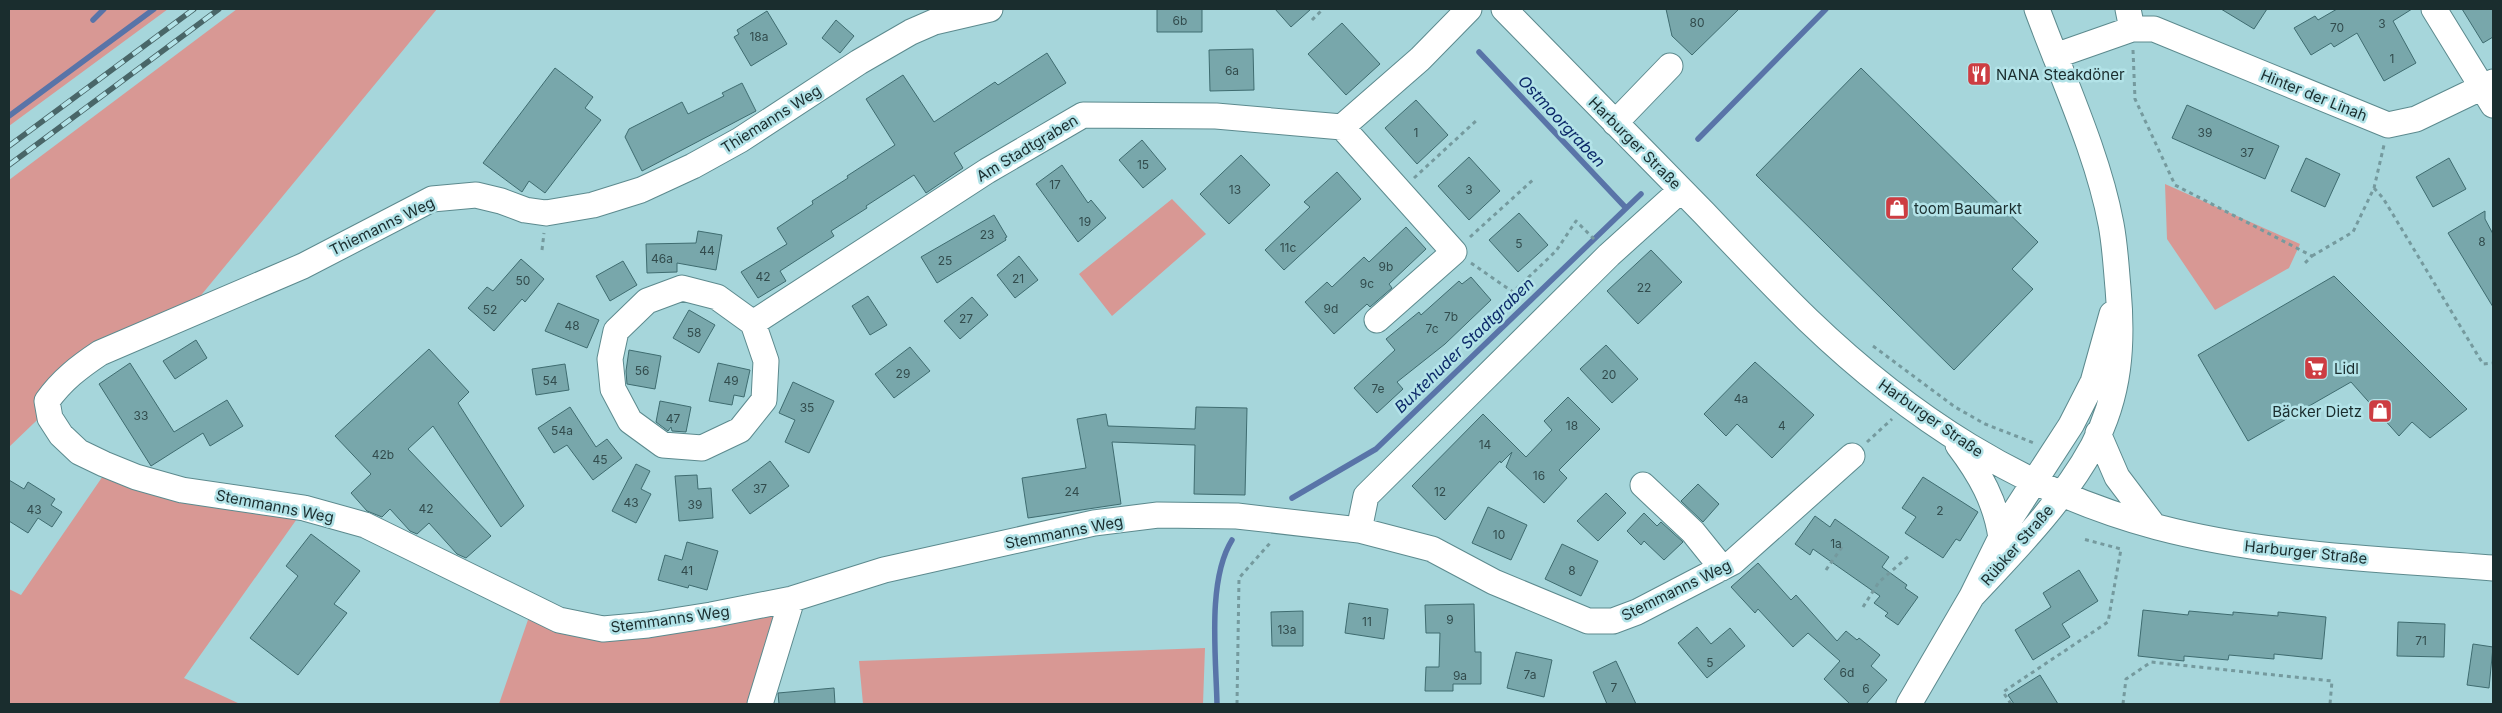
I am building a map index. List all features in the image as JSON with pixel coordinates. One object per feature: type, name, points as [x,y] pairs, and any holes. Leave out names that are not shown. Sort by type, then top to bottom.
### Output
[{"type":"street","name":"Thiemanns Weg","points":[[56,389],[74,370],[100,353],[303,266],[432,199],[476,195],[501,201],[525,210],[546,213],[593,205],[641,190],[693,166],[740,140],[859,62],[911,32],[934,22],[990,9]]},
{"type":"street","points":[[1377,320],[1454,252],[1342,127],[1420,59],[1468,9]]},
{"type":"street","name":"Harburger Straße","points":[[1504,9],[1808,320],[1907,405],[1950,435],[2034,483],[2154,526],[2242,546],[2325,557],[2493,568]]},
{"type":"street","name":"Rübker Straße","points":[[1972,596],[2034,531],[2080,466],[2098,433],[2107,411],[2121,355],[2122,328],[2111,222],[2098,172],[2037,9]]},
{"type":"street","points":[[2388,125],[2416,119],[2490,92],[2434,9]]},
{"type":"street","name":"Hinter der Linah","points":[[2055,56],[2130,19],[2388,125]]},
{"type":"street","points":[[1615,123],[1670,66]]},
{"type":"street","name":"Am Stadtgraben","points":[[753,323],[987,171],[1083,115],[1216,116],[1342,127]]},
{"type":"street","points":[[1359,530],[1366,496],[1609,255],[1681,190]]},
{"type":"street","name":"Rübker Straße","points":[[1909,704],[1972,596],[2001,538],[2072,424],[2093,382],[2110,324],[2118,284]]},
{"type":"street","points":[[682,288],[717,298],[753,323],[766,361],[764,400],[740,430],[702,448],[663,446],[630,421],[613,389],[610,359],[616,331],[647,301],[682,288]]},
{"type":"street","name":"Stemmanns Weg","points":[[56,389],[47,401],[50,418],[61,435],[79,452],[136,477],[182,490],[304,508],[365,525],[559,620],[603,629],[648,625],[792,599],[884,570],[1094,523],[1158,515],[1237,516],[1359,530],[1432,549],[1494,582],[1588,621],[1613,620],[1637,612],[1733,562],[1852,456]]},
{"type":"street","points":[[2098,433],[2117,477],[2154,526]]},
{"type":"street","points":[[1950,435],[1977,469],[1986,485],[1999,520],[2001,538]]},
{"type":"street","points":[[1643,485],[1693,532],[1722,568]]},
{"type":"street","points":[[760,704],[792,599]]},
{"type":"path","points":[[1312,20],[1323,9]]},
{"type":"path","points":[[2130,19],[2135,99],[2175,185],[2312,256]]},
{"type":"path","points":[[1400,191],[1478,119]]},
{"type":"path","points":[[2305,263],[2312,256],[2352,232],[2374,188],[2388,125]]},
{"type":"path","points":[[1534,178],[1454,252],[1513,292],[1556,251],[1576,221]]},
{"type":"path","points":[[2374,188],[2383,198],[2483,364],[2493,363]]},
{"type":"path","points":[[1871,345],[1924,385],[1985,424],[2054,452]]},
{"type":"path","points":[[1852,456],[1907,405]]},
{"type":"path","points":[[1237,704],[1239,578],[1288,523]]},
{"type":"path","points":[[2011,704],[2003,692],[2108,622],[2121,549],[2083,539]]},
{"type":"path","points":[[1826,570],[1842,546]]},
{"type":"path","points":[[1864,607],[1879,582],[1910,555]]},
{"type":"path","points":[[2122,704],[2126,679],[2151,662],[2332,681],[2330,704]]},
{"type":"shaded area","points":[[9,9],[168,9],[9,126]]},
{"type":"shaded area","points":[[237,9],[437,9],[193,305],[130,331],[9,447],[9,180]]},
{"type":"shaded area","points":[[2165,184],[2300,244],[2289,268],[2215,310],[2167,239]]},
{"type":"shaded area","points":[[1172,199],[1206,234],[1112,316],[1079,274]]},
{"type":"shaded area","points":[[105,473],[299,516],[184,678],[240,704],[9,704],[9,589],[21,595]]},
{"type":"shaded area","points":[[785,604],[753,704],[499,704],[530,614],[557,627]]},
{"type":"shaded area","points":[[1205,648],[1203,704],[863,704],[859,661]]},
{"type":"building","points":[[1157,9],[1202,9],[1202,32],[1157,32]]},
{"type":"building","points":[[1275,9],[1311,9],[1291,27]]},
{"type":"building","points":[[1666,9],[1739,9],[1692,55],[1672,36]]},
{"type":"building","points":[[2221,9],[2267,9],[2254,29]]},
{"type":"building","points":[[2337,9],[2412,9],[2393,21],[2416,63],[2384,81],[2357,33],[2334,47],[2331,43],[2311,55],[2294,28],[2315,16],[2318,20]]},
{"type":"building","points":[[2462,9],[2493,9],[2493,37],[2483,43]]},
{"type":"building","points":[[767,11],[787,44],[751,66],[734,37],[739,34],[737,30]]},
{"type":"building","points":[[836,20],[854,36],[840,53],[822,38]]},
{"type":"building","points":[[1342,23],[1380,64],[1346,95],[1308,54]]},
{"type":"building","points":[[1253,49],[1254,90],[1210,91],[1209,50]]},
{"type":"building","points":[[1047,53],[1066,83],[954,153],[963,168],[926,193],[914,175],[866,206],[867,208],[831,231],[834,236],[780,271],[786,281],[758,298],[741,272],[787,244],[777,228],[813,204],[812,201],[848,178],[847,176],[895,145],[866,99],[903,75],[934,122],[995,82],[998,85]]},
{"type":"building","points":[[555,68],[593,97],[585,108],[601,120],[545,193],[529,181],[522,192],[483,163]]},
{"type":"building","name":"toom Baumarkt","points":[[1861,68],[2038,242],[2012,269],[2033,289],[1954,370],[1756,175]]},
{"type":"building","points":[[742,83],[756,111],[642,171],[625,137],[629,129],[682,102],[688,114],[724,96],[722,93]]},
{"type":"building","points":[[1416,100],[1448,135],[1417,164],[1385,128]]},
{"type":"building","points":[[2187,105],[2279,146],[2265,179],[2172,138]]},
{"type":"building","points":[[1142,140],[1166,169],[1143,188],[1119,160]]},
{"type":"building","points":[[1241,155],[1270,185],[1229,224],[1200,194]]},
{"type":"building","points":[[1469,157],[1500,191],[1469,220],[1438,186]]},
{"type":"building","points":[[2306,158],[2340,174],[2325,207],[2291,191]]},
{"type":"building","points":[[2449,158],[2466,189],[2433,207],[2416,177]]},
{"type":"building","points":[[1062,165],[1088,203],[1091,200],[1106,218],[1078,242],[1036,184]]},
{"type":"building","points":[[1337,172],[1361,199],[1284,270],[1265,250],[1310,207],[1304,202]]},
{"type":"building","points":[[2485,211],[2485,219],[2493,234],[2493,307],[2448,233]]},
{"type":"building","points":[[1519,213],[1548,245],[1518,272],[1489,240]]},
{"type":"building","points":[[994,215],[1007,237],[1005,238],[1006,240],[937,283],[921,257]]},
{"type":"building","points":[[1406,227],[1426,249],[1389,284],[1392,288],[1370,307],[1367,304],[1334,334],[1305,302],[1327,282],[1332,287],[1364,257],[1369,262]]},
{"type":"building","points":[[698,231],[722,235],[716,270],[677,263],[677,272],[647,273],[646,244],[696,243]]},
{"type":"building","points":[[1651,250],[1682,282],[1638,324],[1607,291]]},
{"type":"building","points":[[1019,256],[1038,280],[1015,298],[997,275]]},
{"type":"building","points":[[521,259],[544,279],[525,302],[522,299],[494,331],[468,308],[487,287],[493,291]]},
{"type":"building","points":[[623,261],[637,285],[610,301],[596,276]]},
{"type":"building","name":"Lidl","points":[[2334,276],[2467,409],[2430,438],[2412,422],[2399,436],[2351,382],[2248,441],[2198,355]]},
{"type":"building","points":[[1471,277],[1491,300],[1445,344],[1397,382],[1403,389],[1377,413],[1354,388],[1395,350],[1386,339],[1419,312],[1421,315],[1459,281],[1462,284]]},
{"type":"building","points":[[868,296],[887,325],[870,335],[852,306]]},
{"type":"building","points":[[972,297],[988,315],[960,339],[944,321]]},
{"type":"building","points":[[558,303],[599,320],[587,348],[545,331]]},
{"type":"building","points":[[689,310],[715,325],[699,353],[673,338]]},
{"type":"building","points":[[196,340],[207,358],[175,379],[163,361]]},
{"type":"building","points":[[1606,345],[1638,379],[1612,403],[1580,369]]},
{"type":"building","points":[[910,347],[930,371],[894,398],[875,374]]},
{"type":"building","points":[[429,349],[469,392],[458,403],[524,506],[501,527],[433,426],[408,449],[491,536],[466,558],[457,554],[429,523],[417,534],[410,531],[390,509],[382,517],[367,511],[351,493],[371,474],[335,436]]},
{"type":"building","points":[[629,350],[661,356],[655,389],[627,384],[626,371]]},
{"type":"building","points":[[1755,362],[1814,415],[1772,458],[1737,424],[1726,436],[1704,414]]},
{"type":"building","points":[[130,363],[174,432],[227,400],[243,426],[210,446],[203,433],[151,466],[99,384]]},
{"type":"building","points":[[718,363],[750,370],[744,397],[734,395],[732,405],[709,401]]},
{"type":"building","points":[[565,364],[569,390],[536,395],[532,369]]},
{"type":"building","points":[[793,382],[834,401],[809,453],[785,442],[795,420],[779,413]]},
{"type":"building","points":[[1568,397],[1600,429],[1559,470],[1567,478],[1544,503],[1506,467],[1512,452],[1501,463],[1500,461],[1445,520],[1412,486],[1483,414],[1526,457],[1552,430],[1544,421]]},
{"type":"building","points":[[660,401],[691,407],[686,432],[672,431],[671,427],[668,431],[656,422]]},
{"type":"building","points":[[570,407],[596,447],[607,439],[622,458],[593,480],[567,445],[554,453],[538,428]]},
{"type":"building","points":[[1196,407],[1247,408],[1245,495],[1194,494],[1195,445],[1112,442],[1121,504],[1028,518],[1022,478],[1086,468],[1077,419],[1106,414],[1108,426],[1195,429]]},
{"type":"building","points":[[770,461],[789,486],[750,514],[732,490]]},
{"type":"building","points":[[636,464],[650,471],[641,489],[651,494],[636,523],[612,511]]},
{"type":"building","points":[[697,475],[698,489],[711,488],[713,518],[679,521],[675,476]]},
{"type":"building","points":[[1923,477],[1978,512],[1960,541],[1956,539],[1943,558],[1905,533],[1916,517],[1902,508]]},
{"type":"building","points":[[9,480],[24,489],[28,482],[55,499],[51,505],[62,512],[52,527],[38,518],[28,533],[9,521]]},
{"type":"building","points":[[1698,484],[1719,504],[1703,522],[1681,501]]},
{"type":"building","points":[[1606,493],[1626,513],[1598,541],[1577,521]]},
{"type":"building","points":[[1488,507],[1527,525],[1511,560],[1472,543]]},
{"type":"building","points":[[1644,513],[1657,526],[1661,522],[1683,542],[1664,560],[1644,541],[1641,545],[1627,531]]},
{"type":"building","points":[[1815,516],[1830,527],[1835,519],[1889,557],[1882,567],[1907,585],[1905,588],[1918,597],[1898,625],[1885,616],[1888,613],[1874,603],[1880,596],[1813,549],[1810,555],[1795,544]]},
{"type":"building","points":[[311,534],[360,571],[334,604],[347,613],[298,675],[250,638],[298,576],[286,566]]},
{"type":"building","points":[[687,542],[718,551],[707,590],[689,585],[688,588],[658,580],[665,555],[682,560]]},
{"type":"building","points":[[1562,544],[1598,561],[1581,596],[1545,579]]},
{"type":"building","points":[[1758,563],[1791,600],[1796,595],[1837,641],[1846,631],[1857,640],[1859,638],[1880,655],[1871,666],[1887,680],[1866,704],[1850,704],[1824,679],[1840,661],[1808,633],[1793,647],[1758,609],[1755,613],[1731,587]]},
{"type":"building","points":[[2079,570],[2098,601],[2062,624],[2070,637],[2033,660],[2015,630],[2051,607],[2043,593]]},
{"type":"building","points":[[1349,603],[1388,609],[1384,639],[1345,633]]},
{"type":"building","points":[[1474,604],[1475,652],[1481,652],[1481,684],[1453,684],[1453,691],[1425,691],[1426,667],[1439,667],[1440,633],[1426,633],[1425,605]]},
{"type":"building","points":[[2143,610],[2188,615],[2189,611],[2233,615],[2233,612],[2278,616],[2278,612],[2326,617],[2322,659],[2274,654],[2274,659],[2229,655],[2228,660],[2184,656],[2184,661],[2138,656]]},
{"type":"building","points":[[1303,611],[1303,646],[1272,646],[1271,612]]},
{"type":"building","points":[[2398,622],[2445,624],[2444,657],[2397,656]]},
{"type":"building","points":[[1697,627],[1711,644],[1730,628],[1745,646],[1707,678],[1678,643]]},
{"type":"building","points":[[2473,644],[2493,647],[2489,688],[2467,685]]},
{"type":"building","points":[[1516,652],[1552,660],[1544,697],[1507,688]]},
{"type":"building","points":[[1616,661],[1636,704],[1607,704],[1593,672]]},
{"type":"building","points":[[2040,675],[2058,704],[2014,704],[2008,695]]},
{"type":"building","points":[[834,688],[835,704],[779,704],[778,693]]},
{"type":"waterway","points":[[93,20],[104,9]]},
{"type":"waterway","points":[[9,116],[154,9]]},
{"type":"waterway","name":"Buxtehuder Stadtgraben","points":[[1698,139],[1826,9]]},
{"type":"waterway","name":"Ostmoorgraben","points":[[1479,52],[1626,208]]},
{"type":"waterway","name":"Buxtehuder Stadtgraben","points":[[1292,498],[1376,449],[1641,194]]},
{"type":"waterway","name":"Buxtehuder Stadtgraben","points":[[1217,704],[1216,597],[1224,557],[1232,540]]},
{"type":"railway","points":[[9,146],[194,9]]},
{"type":"railway","points":[[9,165],[219,9]]},
{"type":"place","name":"NANA Steakdöner","points":[[1979,74]]},
{"type":"place","name":"toom Baumarkt","points":[[1897,208]]},
{"type":"place","name":"Lidl","points":[[2316,368]]},
{"type":"place","name":"Bäcker Dietz","points":[[2380,411]]}]
